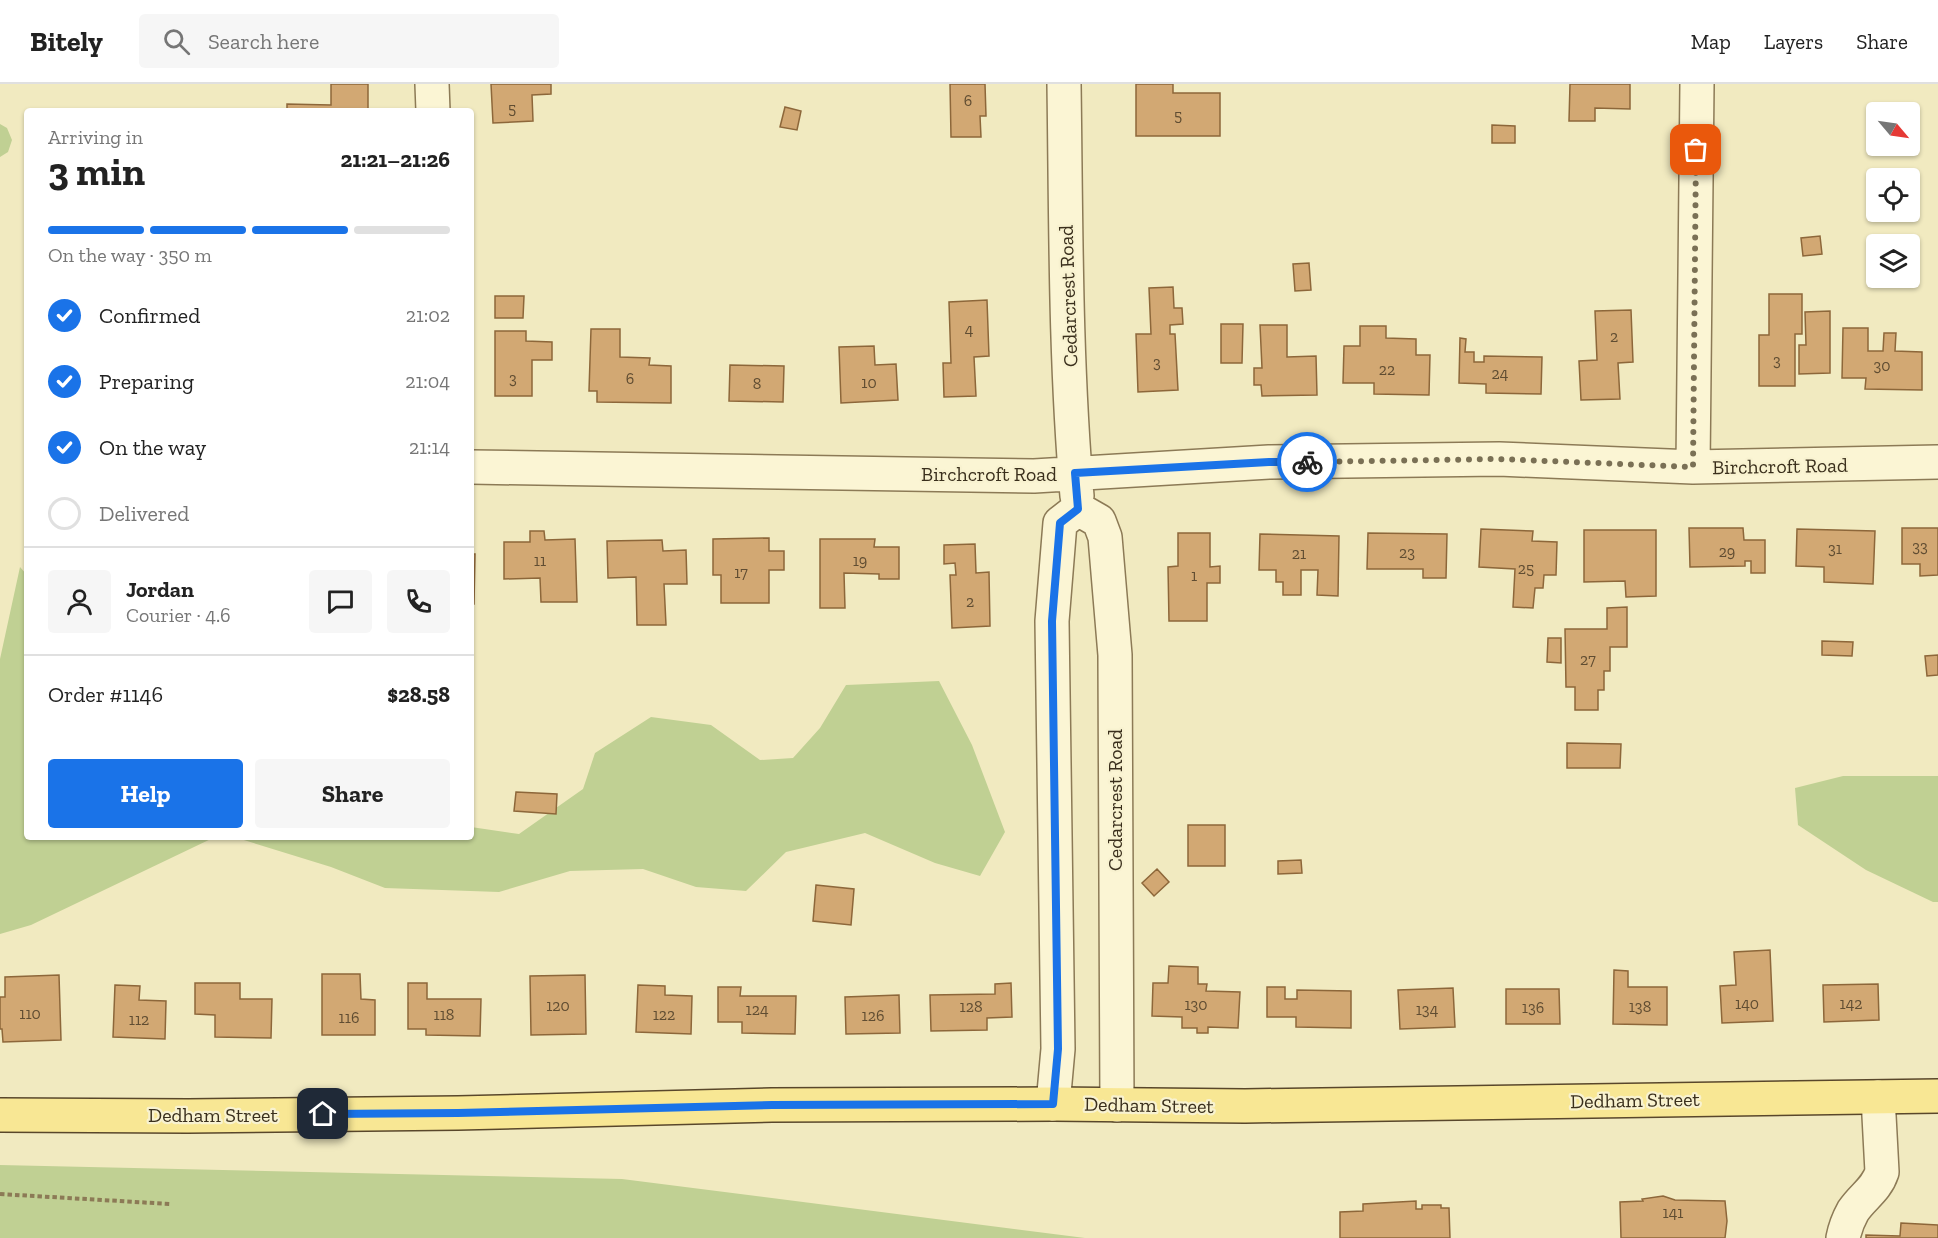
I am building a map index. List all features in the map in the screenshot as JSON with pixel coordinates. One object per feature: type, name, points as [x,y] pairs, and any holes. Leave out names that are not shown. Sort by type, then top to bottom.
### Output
[{"type":"main road","name":"Dedham Street","points":[[0,1115],[188,1116],[446,1113],[772,1105],[1245,1106],[1938,1096]]},
{"type":"street","points":[[432,84],[433,108]]},
{"type":"street","name":"Cedarcrest Road","points":[[1064,84],[1067,268],[1078,509],[1099,521],[1105,537],[1114,655],[1117,1105]]},
{"type":"street","points":[[1693,467],[1696,84]]},
{"type":"street","name":"Birchcroft Road","points":[[474,467],[1034,476],[1269,462],[1498,459],[1693,467],[1938,462]]},
{"type":"street","points":[[1053,1104],[1058,1049],[1052,621],[1060,523],[1078,509]]},
{"type":"street","points":[[1843,1238],[1851,1215],[1879,1182],[1882,1172],[1878,1097]]},
{"type":"path","points":[[0,1194],[170,1203]]},
{"type":"green space","points":[[0,124],[7,128],[12,140],[8,152],[0,157]]},
{"type":"green space","points":[[20,567],[24,572],[24,840],[209,840],[31,925],[0,934],[0,659]]},
{"type":"green space","points":[[939,681],[972,745],[1005,832],[980,876],[935,863],[865,833],[786,852],[746,891],[696,887],[643,869],[570,871],[499,892],[385,888],[331,867],[244,840],[474,840],[474,827],[519,834],[583,789],[595,753],[651,717],[711,725],[760,760],[793,758],[820,728],[846,685]]},
{"type":"green space","points":[[1843,776],[1938,776],[1938,902],[1933,902],[1866,870],[1798,825],[1795,788]]},
{"type":"green space","points":[[0,1165],[622,1179],[1085,1238],[0,1238]]},
{"type":"building","points":[[331,84],[368,84],[368,108],[287,108],[287,104],[331,105]]},
{"type":"building","points":[[491,84],[551,84],[551,94],[532,95],[533,121],[493,123]]},
{"type":"building","points":[[950,84],[985,84],[986,116],[980,116],[981,137],[951,137]]},
{"type":"building","points":[[1136,84],[1173,84],[1173,93],[1220,93],[1220,136],[1136,136]]},
{"type":"building","points":[[1570,84],[1630,84],[1630,109],[1595,108],[1595,121],[1569,121]]},
{"type":"building","points":[[785,107],[801,111],[797,130],[780,127]]},
{"type":"building","points":[[1492,125],[1515,126],[1515,143],[1492,143]]},
{"type":"building","points":[[1820,236],[1822,254],[1803,256],[1801,238]]},
{"type":"building","points":[[1309,263],[1311,290],[1295,291],[1293,264]]},
{"type":"building","points":[[1173,287],[1174,308],[1182,308],[1183,324],[1170,325],[1170,334],[1175,334],[1178,390],[1138,392],[1136,334],[1151,334],[1149,288]]},
{"type":"building","points":[[1769,294],[1802,294],[1802,334],[1795,334],[1795,386],[1759,386],[1759,335],[1769,335]]},
{"type":"building","points":[[495,296],[524,296],[523,318],[495,318]]},
{"type":"building","points":[[987,300],[989,356],[974,357],[976,396],[944,397],[943,363],[951,363],[949,302]]},
{"type":"building","points":[[1631,310],[1633,362],[1618,363],[1620,399],[1581,400],[1579,361],[1597,360],[1595,311]]},
{"type":"building","points":[[1830,311],[1830,373],[1799,374],[1799,345],[1806,345],[1805,312]]},
{"type":"building","points":[[1221,324],[1243,324],[1242,363],[1221,363]]},
{"type":"building","points":[[1260,325],[1287,325],[1287,357],[1316,356],[1317,395],[1262,396],[1261,385],[1254,385],[1254,368],[1262,368]]},
{"type":"building","points":[[1360,326],[1386,326],[1386,338],[1416,339],[1416,355],[1430,355],[1429,395],[1374,394],[1374,383],[1343,383],[1344,346],[1360,346]]},
{"type":"building","points":[[1843,328],[1868,328],[1868,351],[1883,351],[1884,333],[1896,333],[1895,351],[1922,352],[1922,390],[1865,389],[1866,378],[1842,378]]},
{"type":"building","points":[[591,329],[620,329],[620,357],[650,358],[649,365],[671,366],[671,403],[597,402],[597,391],[589,391]]},
{"type":"building","points":[[495,331],[526,331],[526,341],[552,342],[552,360],[532,360],[532,396],[495,396]]},
{"type":"building","points":[[1460,338],[1466,339],[1465,352],[1474,352],[1474,362],[1484,362],[1484,356],[1542,357],[1541,394],[1486,393],[1486,384],[1459,383]]},
{"type":"building","points":[[874,346],[875,365],[896,364],[898,400],[841,403],[839,347]]},
{"type":"building","points":[[730,365],[784,366],[783,402],[729,401]]},
{"type":"building","points":[[1689,528],[1743,528],[1744,540],[1765,540],[1765,573],[1751,573],[1751,561],[1745,561],[1745,566],[1690,567]]},
{"type":"building","points":[[1902,528],[1938,528],[1938,575],[1920,576],[1920,564],[1902,564]]},
{"type":"building","points":[[1481,529],[1533,531],[1532,541],[1557,542],[1556,575],[1544,575],[1543,588],[1535,588],[1533,608],[1513,607],[1515,569],[1479,567]]},
{"type":"building","points":[[1797,529],[1875,531],[1873,584],[1824,582],[1824,567],[1796,566]]},
{"type":"building","points":[[1584,530],[1656,530],[1656,596],[1626,597],[1625,581],[1584,582]]},
{"type":"building","points":[[530,531],[544,531],[545,540],[575,539],[577,602],[541,602],[540,578],[504,579],[504,542],[530,542]]},
{"type":"building","points":[[1178,533],[1210,533],[1210,567],[1220,566],[1220,583],[1207,583],[1207,621],[1169,621],[1168,567],[1178,566]]},
{"type":"building","points":[[1368,533],[1447,534],[1446,578],[1423,578],[1423,569],[1367,569]]},
{"type":"building","points":[[1260,534],[1339,536],[1338,596],[1317,595],[1318,570],[1301,570],[1301,595],[1283,595],[1283,582],[1276,582],[1276,570],[1259,570]]},
{"type":"building","points":[[769,538],[769,551],[784,551],[784,570],[769,570],[769,603],[721,603],[721,575],[713,575],[713,539]]},
{"type":"building","points":[[820,539],[875,539],[874,547],[899,547],[899,579],[879,579],[879,574],[844,573],[845,608],[820,608]]},
{"type":"building","points":[[662,540],[663,551],[686,550],[687,584],[664,584],[666,625],[637,625],[636,577],[608,578],[607,541]]},
{"type":"building","points":[[975,544],[976,573],[989,572],[990,626],[952,628],[950,575],[956,575],[955,563],[944,564],[944,545]]},
{"type":"building","points":[[474,554],[475,554],[474,604]]},
{"type":"building","points":[[1627,607],[1627,647],[1610,647],[1610,671],[1604,671],[1604,690],[1598,690],[1598,710],[1575,710],[1575,687],[1566,687],[1565,629],[1607,629],[1607,608]]},
{"type":"building","points":[[1548,638],[1561,638],[1561,663],[1547,662]]},
{"type":"building","points":[[1822,641],[1853,642],[1852,656],[1822,655]]},
{"type":"building","points":[[1938,655],[1938,675],[1927,676],[1925,656]]},
{"type":"building","points":[[1567,743],[1621,744],[1620,768],[1567,768]]},
{"type":"building","points":[[516,792],[557,794],[556,814],[514,811]]},
{"type":"building","points":[[1188,825],[1225,825],[1225,866],[1188,866]]},
{"type":"building","points":[[1301,860],[1302,873],[1278,874],[1278,861]]},
{"type":"building","points":[[1157,869],[1169,882],[1154,896],[1142,883]]},
{"type":"building","points":[[816,885],[854,889],[851,925],[813,921]]},
{"type":"building","points":[[1770,950],[1773,1021],[1722,1023],[1720,986],[1736,985],[1734,952]]},
{"type":"building","points":[[1169,966],[1198,967],[1198,984],[1207,984],[1206,991],[1240,992],[1238,1028],[1208,1027],[1208,1033],[1197,1033],[1197,1028],[1182,1028],[1182,1017],[1152,1016],[1153,983],[1168,983]]},
{"type":"building","points":[[1614,970],[1628,971],[1628,987],[1667,987],[1667,1025],[1613,1024]]},
{"type":"building","points":[[322,974],[360,974],[361,999],[375,1000],[375,1035],[322,1035]]},
{"type":"building","points":[[59,975],[61,1040],[3,1042],[2,1029],[0,1029],[0,997],[5,997],[5,977]]},
{"type":"building","points":[[585,975],[586,1034],[531,1035],[530,976]]},
{"type":"building","points":[[195,983],[240,983],[240,999],[272,999],[271,1038],[215,1037],[215,1015],[195,1014]]},
{"type":"building","points":[[408,983],[427,983],[427,999],[481,999],[480,1036],[426,1035],[426,1029],[408,1029]]},
{"type":"building","points":[[1011,983],[1012,1017],[987,1018],[987,1030],[931,1031],[930,995],[995,994],[995,984]]},
{"type":"building","points":[[1878,984],[1879,1020],[1824,1022],[1823,985]]},
{"type":"building","points":[[115,985],[140,986],[139,1000],[166,1001],[165,1039],[113,1037]]},
{"type":"building","points":[[638,985],[665,986],[665,995],[692,996],[691,1034],[636,1032]]},
{"type":"building","points":[[718,987],[741,987],[740,996],[796,996],[795,1034],[742,1033],[742,1022],[718,1022]]},
{"type":"building","points":[[1267,987],[1285,987],[1285,999],[1297,999],[1297,990],[1351,991],[1351,1028],[1296,1027],[1296,1017],[1267,1017]]},
{"type":"building","points":[[1453,988],[1455,1027],[1400,1029],[1398,990]]},
{"type":"building","points":[[1506,989],[1559,989],[1560,1024],[1506,1024]]},
{"type":"building","points":[[899,995],[900,1033],[846,1034],[845,997]]},
{"type":"building","points":[[1663,1196],[1675,1200],[1725,1201],[1727,1221],[1725,1238],[1621,1238],[1620,1202],[1643,1201],[1642,1199]]},
{"type":"building","points":[[1416,1201],[1416,1209],[1422,1209],[1422,1205],[1441,1205],[1441,1208],[1449,1208],[1450,1238],[1340,1238],[1340,1212],[1363,1211],[1363,1204]]},
{"type":"building","points":[[1901,1223],[1938,1225],[1938,1238],[1866,1238],[1866,1235],[1900,1236]]},
{"type":"way so far","points":[[1307,462],[1498,459],[1693,467],[1696,150]]},
{"type":"route","points":[[323,1114],[772,1105],[1053,1104],[1058,1049],[1052,621],[1060,523],[1078,509],[1075,473],[1307,462]]}]
